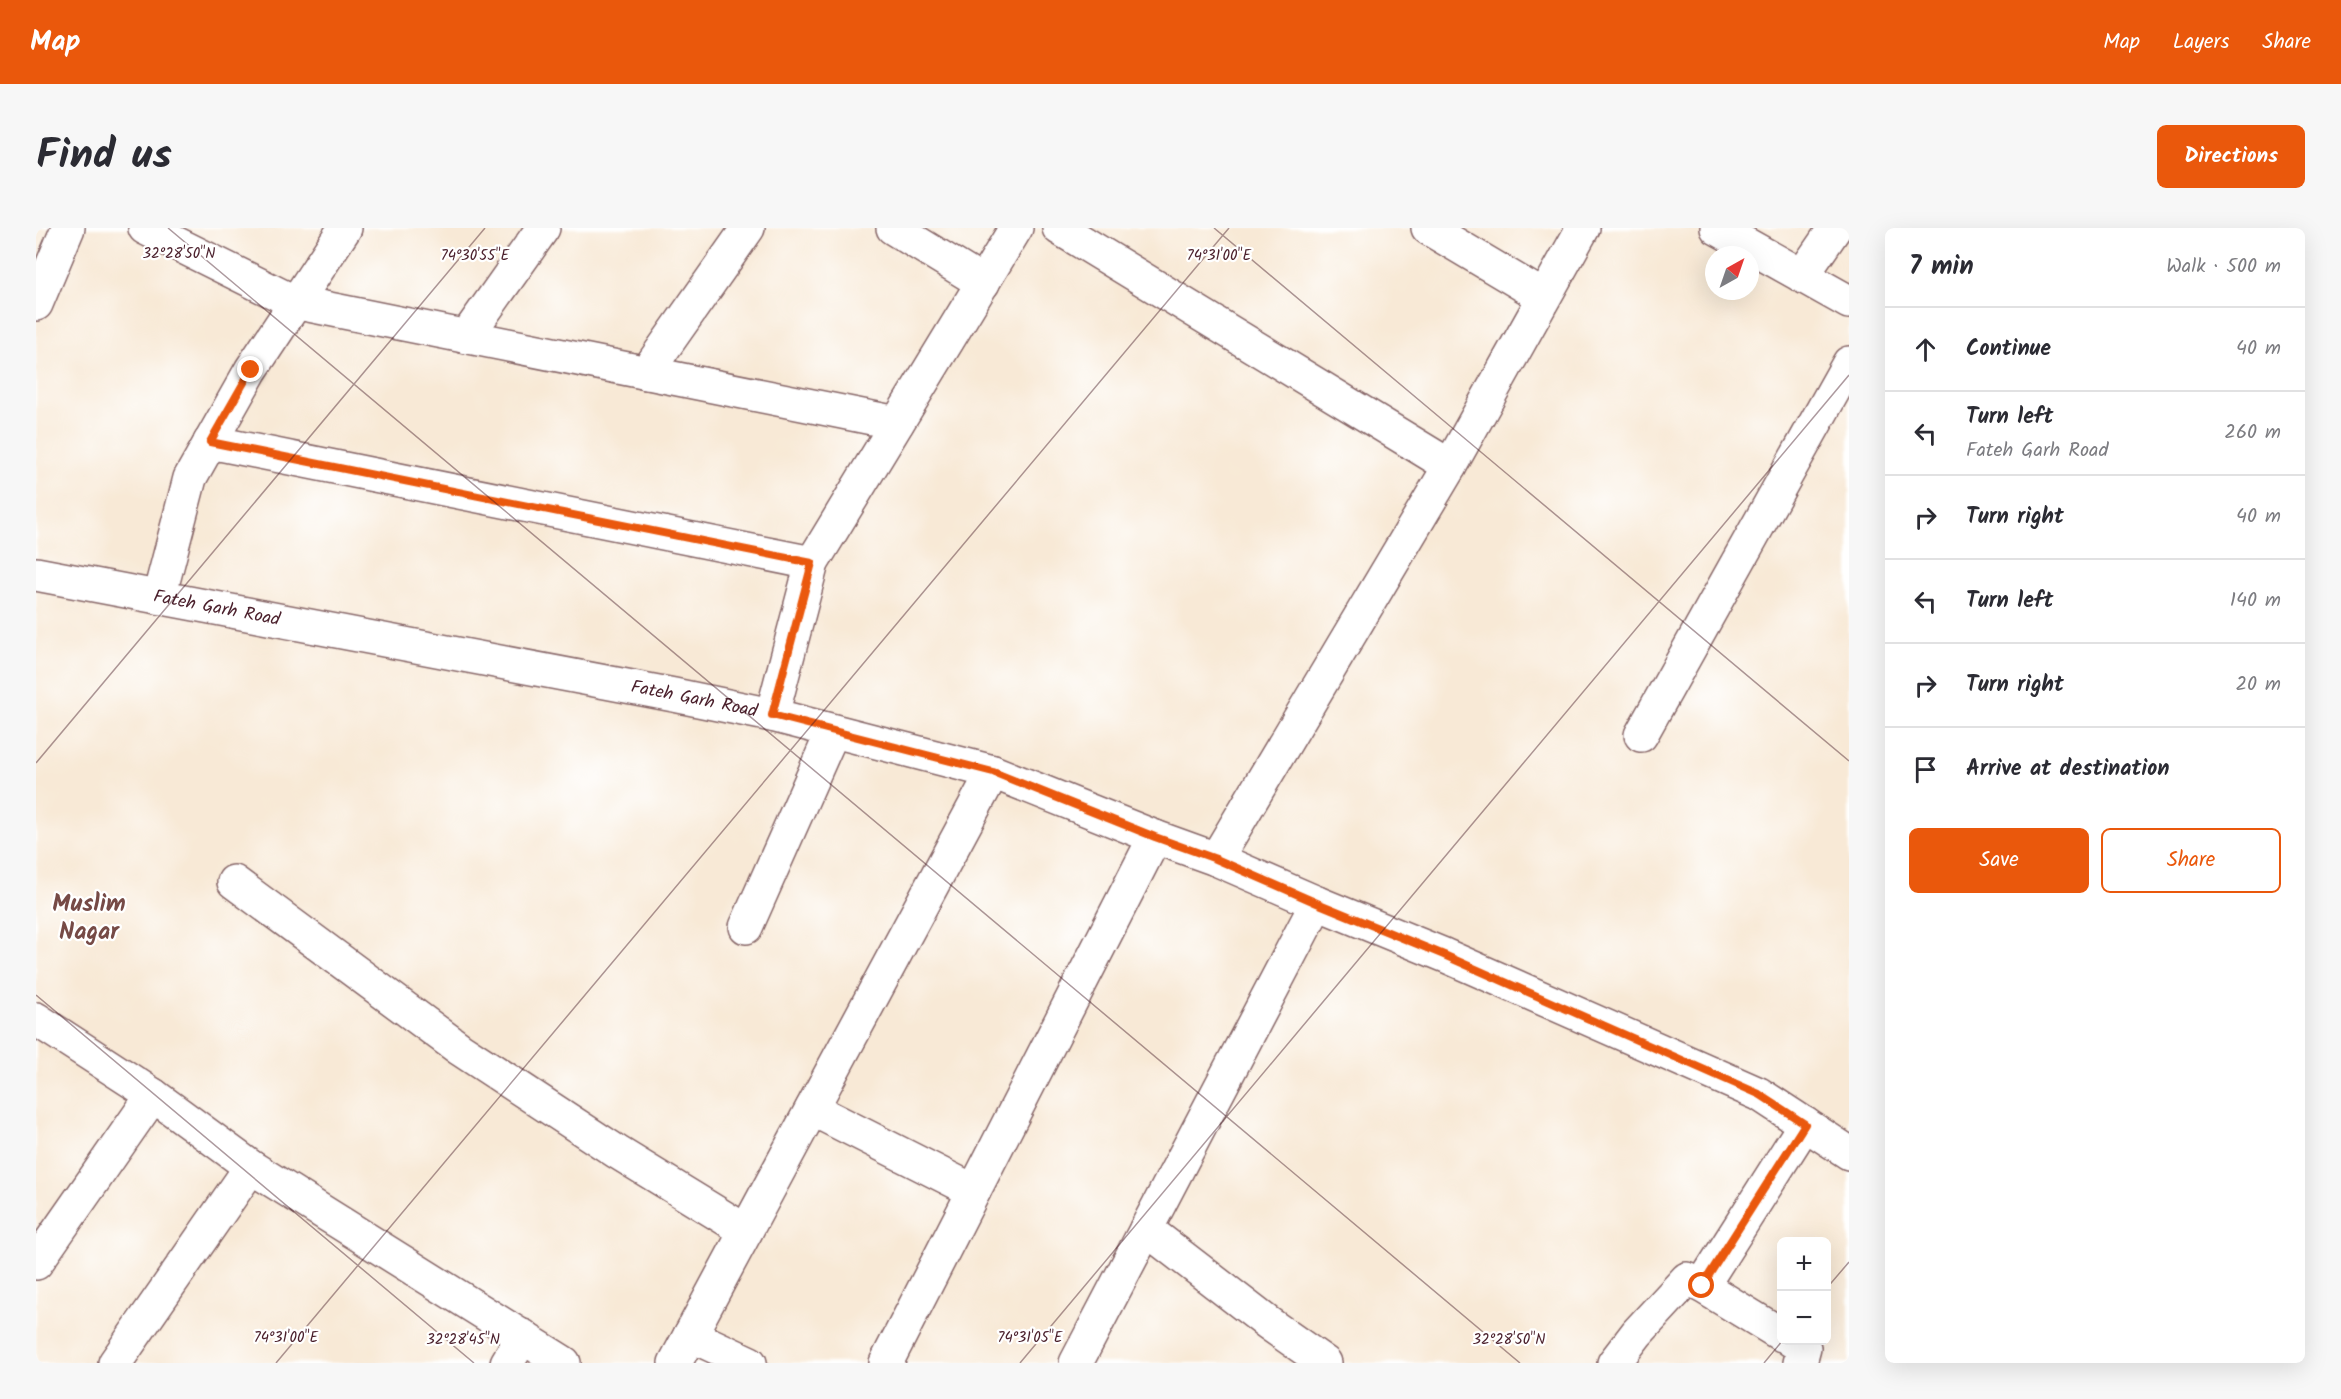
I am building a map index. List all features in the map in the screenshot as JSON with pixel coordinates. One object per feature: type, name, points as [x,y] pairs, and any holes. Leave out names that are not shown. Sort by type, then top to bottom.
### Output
[{"type":"street","points":[[36,304],[68,228]]},
{"type":"street","points":[[145,228],[294,302],[897,423]]},
{"type":"street","points":[[159,597],[190,478],[251,370],[345,228]]},
{"type":"street","points":[[466,337],[543,228]]},
{"type":"street","points":[[646,373],[748,228]]},
{"type":"street","points":[[893,228],[983,283]]},
{"type":"street","points":[[772,715],[812,563],[1016,228]]},
{"type":"street","points":[[1059,228],[1450,466]]},
{"type":"street","points":[[1428,228],[1544,297]]},
{"type":"street","points":[[1216,859],[1450,466],[1582,228]]},
{"type":"street","points":[[1717,228],[1849,302]]},
{"type":"street","points":[[1802,276],[1835,228]]},
{"type":"street","points":[[1641,735],[1849,363]]},
{"type":"street","points":[[210,442],[812,563]]},
{"type":"street","name":"Fateh Garh Road","points":[[36,574],[772,715],[993,772],[1216,859],[1444,955],[1759,1094],[1849,1153]]},
{"type":"street","points":[[746,927],[833,731]]},
{"type":"street","points":[[750,1363],[683,1349],[993,772]]},
{"type":"street","points":[[885,1363],[1155,837]]},
{"type":"street","points":[[234,882],[460,1048],[617,1152],[746,1231]]},
{"type":"street","points":[[1076,1363],[1317,903]]},
{"type":"street","points":[[36,1019],[153,1095],[251,1167],[515,1349],[564,1363]]},
{"type":"street","points":[[36,1263],[153,1095]]},
{"type":"street","points":[[812,1109],[974,1191]]},
{"type":"street","points":[[1702,1286],[1805,1124]]},
{"type":"street","points":[[115,1363],[251,1167]]},
{"type":"street","points":[[1146,1229],[1268,1323],[1325,1363]]},
{"type":"street","points":[[1614,1363],[1637,1333],[1687,1279],[1777,1332]]},
{"type":"street","points":[[1798,1345],[1804,1348],[1800,1363]]},
{"type":"district","name":"Muslim Nagar","points":[[89,918]]},
{"type":"route","points":[[251,370],[210,442],[812,563],[772,715],[993,772],[1216,859],[1444,955],[1759,1094],[1805,1124],[1702,1286]]}]
